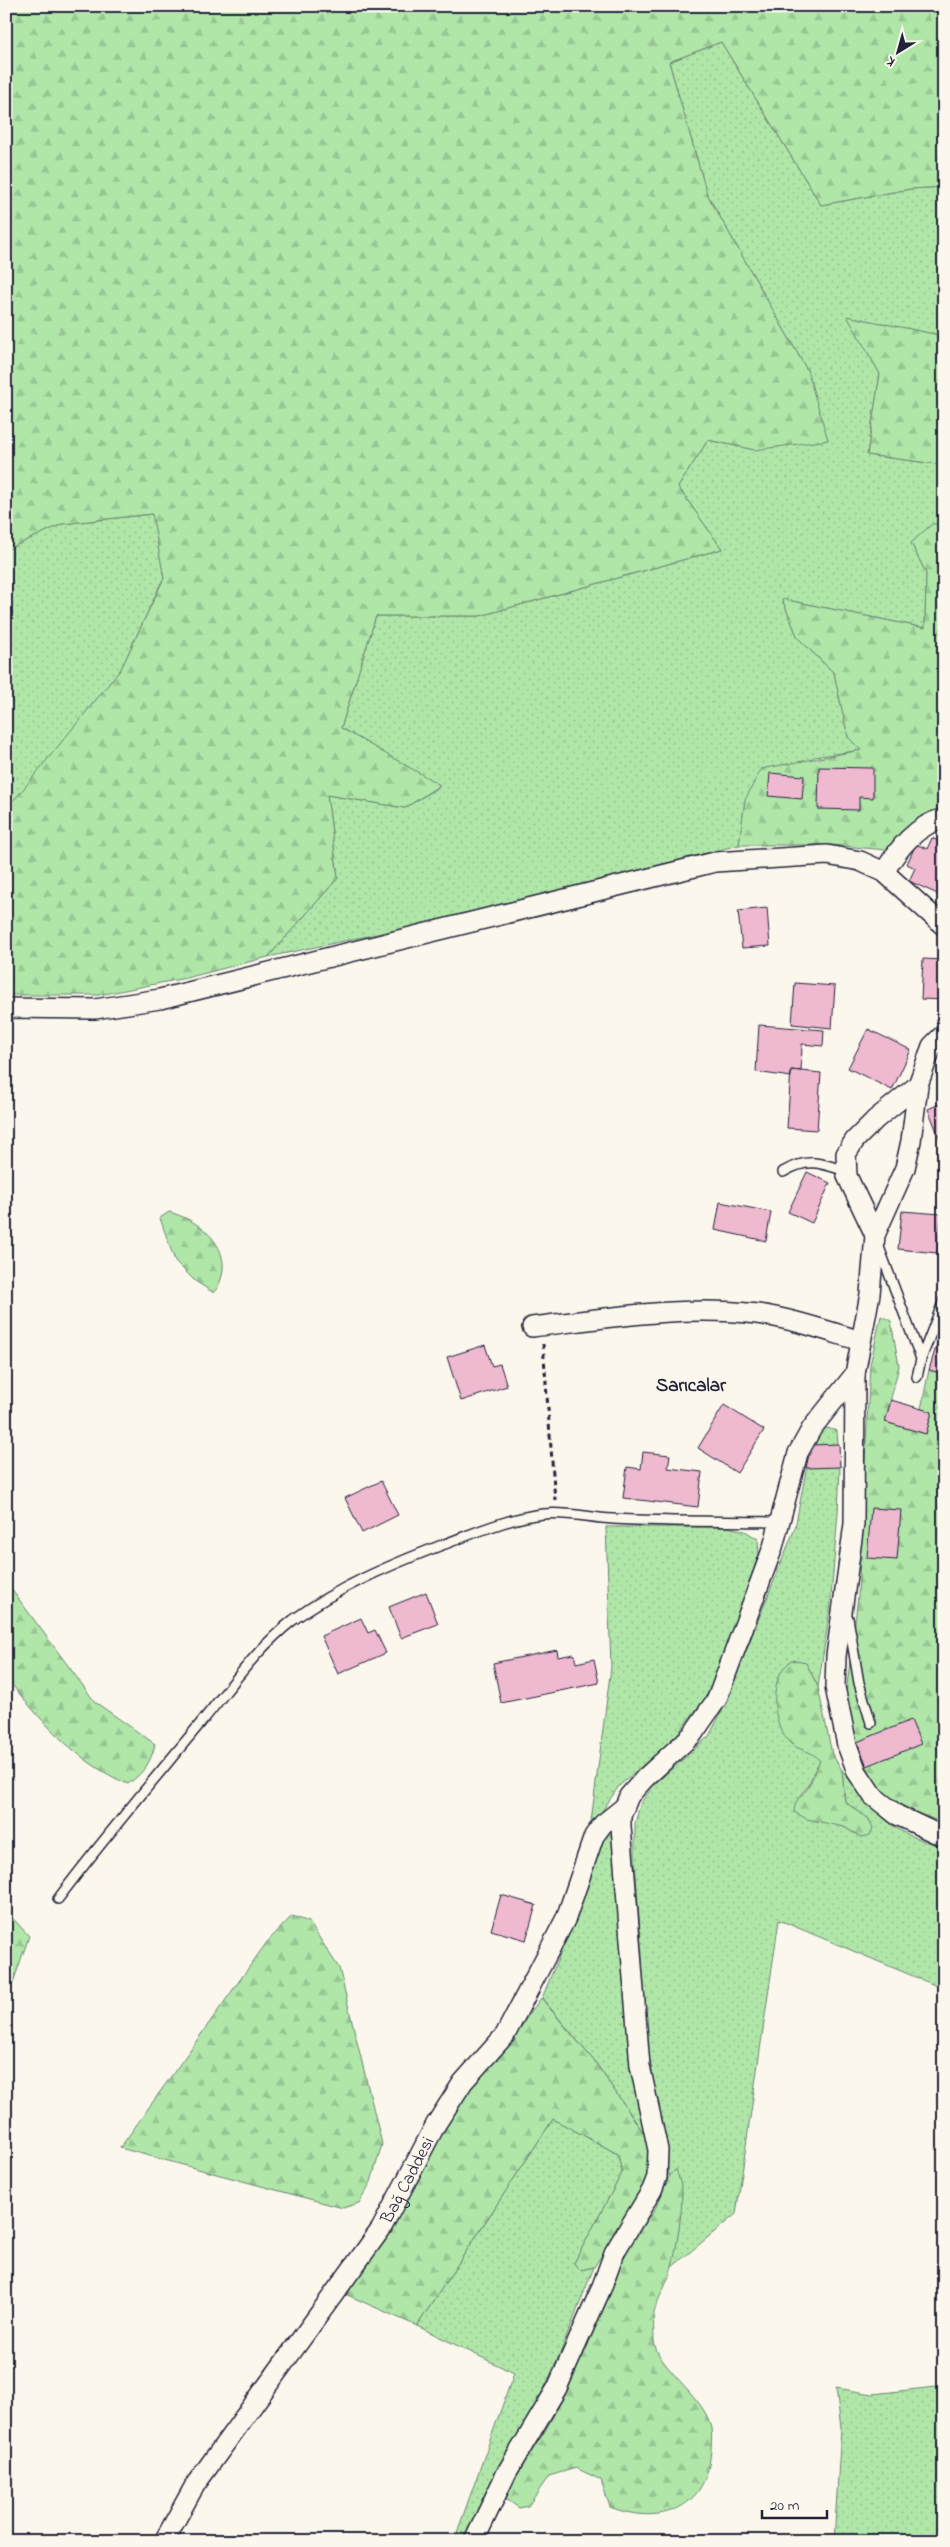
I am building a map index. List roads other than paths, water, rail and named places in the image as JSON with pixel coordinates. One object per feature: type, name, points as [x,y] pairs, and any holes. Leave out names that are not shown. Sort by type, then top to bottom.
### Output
[{"type":"street","points":[[884,872],[907,840],[918,830],[944,818]]},
{"type":"street","points":[[6,1008],[95,1009],[160,999],[715,862],[827,855],[860,861],[884,872],[944,926]]},
{"type":"street","points":[[944,1034],[932,1046],[918,1085],[911,1141],[905,1168],[875,1236],[870,1294],[855,1374],[854,1524],[845,1603],[836,1656],[835,1687],[847,1745],[857,1772],[874,1796],[897,1816],[944,1837]]},
{"type":"street","points":[[875,1236],[846,1171],[846,1154],[855,1140],[918,1085]]},
{"type":"street","points":[[537,1327],[700,1311],[758,1314],[803,1324],[861,1341]]},
{"type":"street","points":[[474,2541],[507,2472],[557,2388],[597,2298],[614,2253],[652,2190],[657,2177],[658,2150],[640,2066],[621,1826],[623,1808],[629,1796],[645,1778],[692,1735],[717,1699],[733,1659],[780,1522],[798,1453],[804,1441],[855,1374]]},
{"type":"street","name":"Bağ Caddesi","points":[[164,2541],[195,2485],[381,2229],[436,2124],[463,2082],[505,2035],[566,1918],[594,1836],[603,1824],[623,1808]]},
{"type":"lane","points":[[783,1172],[798,1164],[810,1161],[846,1171]]},
{"type":"lane","points":[[875,1236],[921,1359]]},
{"type":"lane","points":[[917,1377],[921,1359],[944,1300]]},
{"type":"lane","points":[[58,1899],[108,1832],[214,1708],[246,1665],[268,1641],[295,1619],[332,1595],[385,1567],[498,1525],[541,1514],[566,1512],[618,1520],[780,1522]]},
{"type":"lane","points":[[845,1603],[859,1683],[871,1723]]},
{"type":"district","name":"Sarıcalar","points":[[691,1384]]}]
